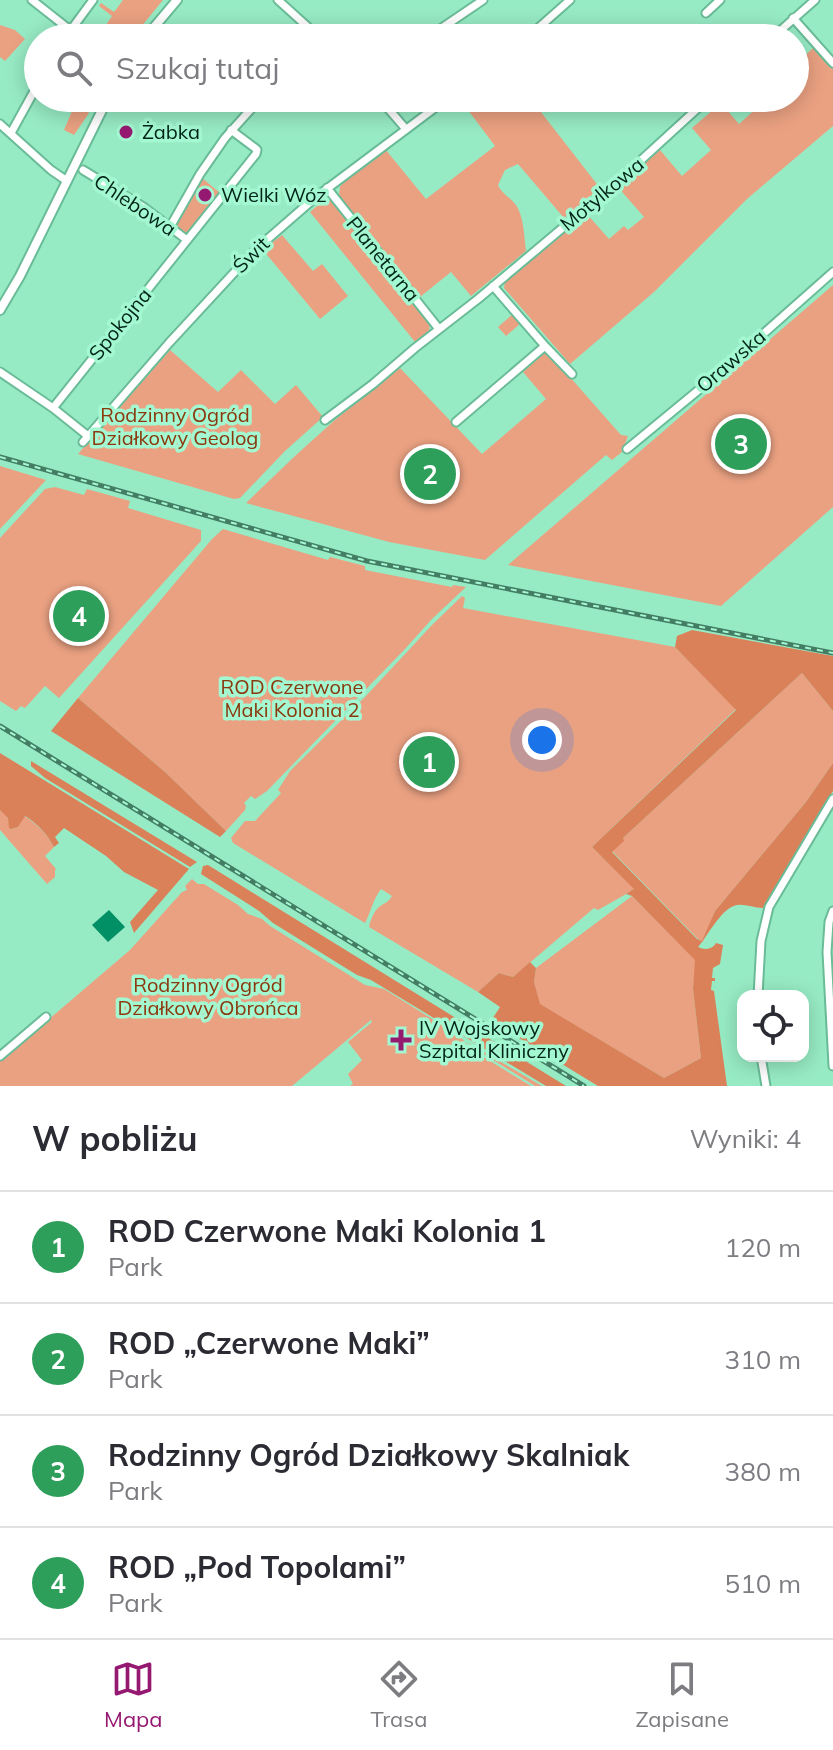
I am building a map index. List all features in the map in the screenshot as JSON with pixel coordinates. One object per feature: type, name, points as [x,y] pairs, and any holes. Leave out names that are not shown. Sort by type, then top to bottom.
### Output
[{"type":"street","points":[[32,0],[57,24]]},
{"type":"street","points":[[75,24],[93,0]]},
{"type":"street","points":[[157,24],[177,0]]},
{"type":"street","points":[[278,0],[305,24]]},
{"type":"street","points":[[448,24],[483,0]]},
{"type":"street","points":[[543,24],[570,0]]},
{"type":"street","points":[[706,13],[720,0]]},
{"type":"street","points":[[787,24],[815,0]]},
{"type":"street","points":[[793,18],[798,24]]},
{"type":"street","points":[[809,36],[833,63]]},
{"type":"street","points":[[11,133],[24,109]]},
{"type":"street","points":[[0,310],[101,112]]},
{"type":"street","points":[[170,227],[200,174],[248,112]]},
{"type":"street","points":[[391,112],[405,128]]},
{"type":"street","name":"Świt","points":[[53,408],[86,439],[247,258],[327,188],[428,112]]},
{"type":"street","name":"Motylkowa","points":[[325,420],[493,286],[616,183],[694,112]]},
{"type":"street","points":[[0,124],[67,181]]},
{"type":"street","name":"Spokojna","points":[[53,408],[256,154],[255,148],[231,130]]},
{"type":"street","name":"Chlebowa","points":[[83,170],[145,208],[187,240]]},
{"type":"street","name":"Planetarna","points":[[327,188],[439,329]]},
{"type":"street","name":"Orawska","points":[[627,449],[718,374],[833,272]]},
{"type":"street","points":[[493,286],[572,374]]},
{"type":"street","points":[[456,422],[545,346]]},
{"type":"street","points":[[0,372],[53,408]]},
{"type":"street","points":[[758,990],[761,941],[769,907],[833,799]]},
{"type":"street","points":[[833,911],[827,932],[833,1066]]},
{"type":"street","points":[[0,1056],[46,1017]]},
{"type":"street","points":[[762,1062],[766,1086]]},
{"type":"green space","points":[[123,0],[163,0],[143,24],[107,24],[112,16],[99,6],[101,3],[114,12]]},
{"type":"green space","points":[[0,25],[15,30],[24,40],[5,61],[0,57]]},
{"type":"green space","points":[[814,47],[833,67],[833,126],[747,199],[654,292],[570,364],[504,288],[505,282],[586,213],[609,239],[624,226],[628,230],[644,217],[617,186],[660,150],[682,176],[711,150],[692,128],[711,112],[729,112],[739,124],[752,112],[809,112],[809,52]]},
{"type":"green space","points":[[72,112],[89,113],[74,135],[64,130]]},
{"type":"green space","points":[[470,112],[541,112],[600,188],[564,218],[518,164],[505,170],[498,185],[519,210],[526,251],[471,296],[451,272],[420,297],[339,196],[340,186],[385,149],[426,199],[495,146]]},
{"type":"green space","points":[[202,178],[220,193],[188,234],[183,234],[176,222]]},
{"type":"green space","points":[[324,200],[332,201],[430,324],[429,331],[415,342],[310,212]]},
{"type":"green space","points":[[282,235],[313,271],[322,264],[348,296],[320,319],[263,250]]},
{"type":"green space","points":[[833,285],[833,507],[721,606],[508,565]]},
{"type":"green space","points":[[513,314],[521,323],[506,336],[498,327]]},
{"type":"green space","name":"Rodzinny Ogród Działkowy Geolog","points":[[170,350],[218,392],[241,370],[275,404],[296,385],[323,417],[240,498],[234,499],[78,454]]},
{"type":"green space","points":[[547,351],[621,435],[628,436],[622,452],[612,460],[606,455],[485,560],[389,542],[246,503],[336,419],[400,368],[482,454],[546,399],[523,372]]},
{"type":"green space","points":[[0,466],[46,480],[0,529]]},
{"type":"green space","points":[[55,487],[84,495],[87,489],[130,501],[128,508],[201,530],[201,541],[59,698],[45,686],[25,708],[21,706],[16,711],[0,701],[0,538],[45,489]]},
{"type":"green space","name":"ROD Czerwone Maki Kolonia 2","points":[[223,529],[328,560],[330,557],[365,566],[365,570],[466,587],[267,791],[255,799],[251,796],[244,803],[245,810],[226,831],[165,772],[78,698]]},
{"type":"green space","points":[[462,596],[465,598],[463,608],[675,647],[736,709],[592,847],[635,889],[598,910],[594,908],[513,977],[499,973],[478,992],[369,927],[375,911],[392,896],[381,889],[365,923],[233,843],[231,838],[245,821],[255,821],[281,793],[278,790],[290,771]]},
{"type":"green space","points":[[802,673],[833,711],[833,763],[806,802],[715,911],[703,942],[612,851]]},
{"type":"green space","points":[[0,810],[7,815],[11,829],[18,827],[24,816],[51,842],[54,847],[45,856],[56,869],[55,877],[47,884],[0,830]]},
{"type":"green space","name":"Rodzinny Ogród Działkowy Obrońca","points":[[192,879],[248,914],[262,919],[365,985],[384,989],[461,1037],[469,1048],[531,1086],[350,1086],[353,1084],[348,1074],[362,1060],[348,1042],[371,1020],[292,1086],[0,1086],[0,1061],[130,950],[187,890],[185,886]]},
{"type":"green space","points":[[632,896],[696,960],[693,989],[701,1058],[664,1078],[539,1004],[534,982],[536,968]]},
{"type":"green space","points":[[467,1042],[542,1086],[535,1086]]},
{"type":"shaded area","points":[[692,630],[833,656],[833,711],[802,673],[623,838],[624,841],[612,852],[702,941],[715,911],[806,802],[833,763],[833,791],[763,908],[731,907],[698,947],[708,949],[716,943],[723,945],[720,964],[713,968],[712,978],[715,981],[712,981],[711,990],[714,991],[727,1086],[598,1086],[491,1021],[500,1007],[478,992],[499,973],[513,977],[530,962],[536,968],[534,982],[540,1004],[664,1078],[701,1058],[693,989],[695,960],[632,896],[626,894],[634,889],[592,847],[736,710],[675,647],[677,636]]},
{"type":"shaded area","points":[[78,698],[165,772],[226,831],[220,837],[51,731]]},
{"type":"shaded area","points":[[0,753],[189,869],[134,933],[130,922],[158,890],[124,872],[64,828],[55,837],[59,843],[54,847],[42,830],[25,816],[18,827],[9,828],[8,818],[0,810]]},
{"type":"shaded area","points":[[31,761],[197,862],[190,867],[45,778],[31,766]]},
{"type":"shaded area","points":[[208,865],[566,1086],[546,1086],[371,980],[357,975],[201,874],[203,866]]},
{"type":"shaded area","points":[[109,910],[125,927],[108,942],[92,925]]},
{"type":"railway","points":[[0,457],[367,561],[833,653]]},
{"type":"railway","points":[[0,726],[584,1086]]},
{"type":"place","name":"Żabka","points":[[126,132]]},
{"type":"place","name":"Wielki Wóz","points":[[205,195]]},
{"type":"place","name":"Rodzinny Ogród Działkowy Skalniak","points":[[741,444]]},
{"type":"place","name":"ROD „Czerwone Maki”","points":[[430,474]]},
{"type":"place","name":"ROD „Pod Topolami”","points":[[79,616]]},
{"type":"place","name":"ROD Czerwone Maki Kolonia 1","points":[[429,762]]},
{"type":"place","name":"IV Wojskowy Szpital Kliniczny","points":[[401,1040]]}]
